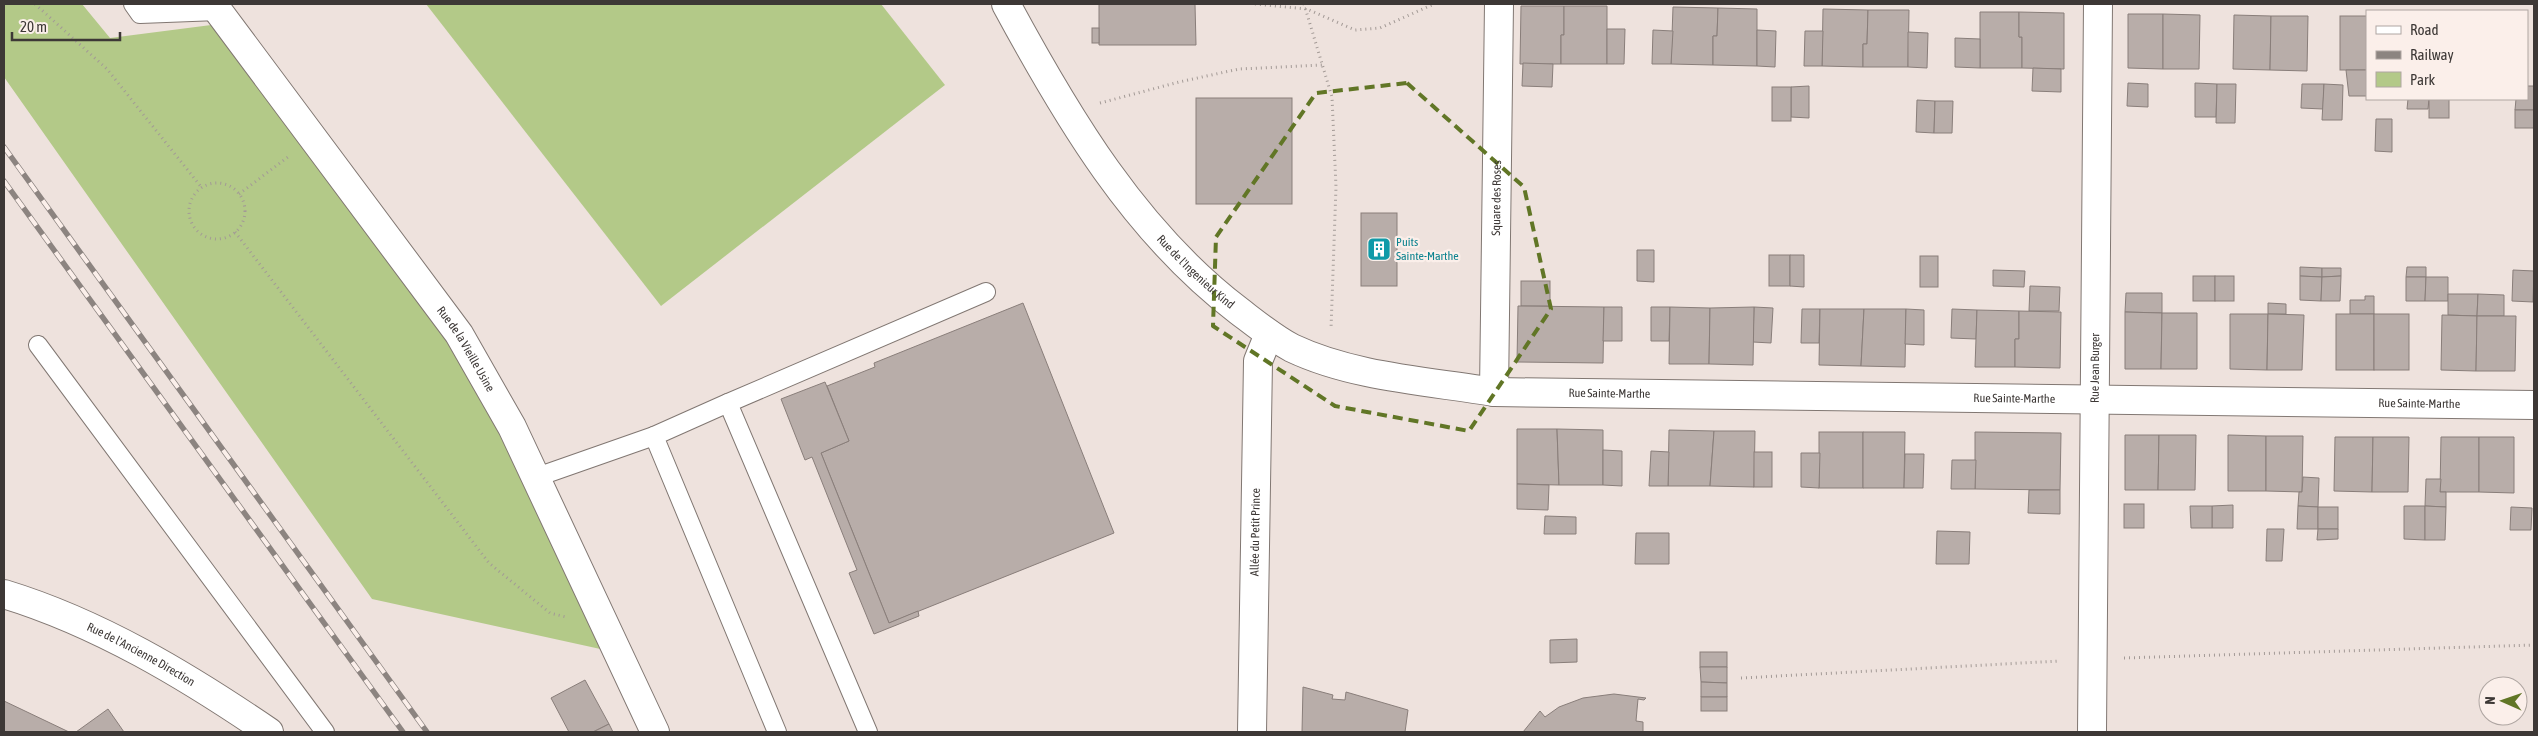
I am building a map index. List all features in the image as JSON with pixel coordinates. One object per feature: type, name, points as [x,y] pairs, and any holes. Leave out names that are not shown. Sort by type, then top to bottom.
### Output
[{"type":"street","name":"Rue de l'Ingenieur Kind","points":[[1006,4],[1068,112],[1118,188],[1162,242],[1209,288],[1269,334],[1292,348],[1330,362],[1375,372],[1494,392]]},
{"type":"street","name":"Square des Roses","points":[[1494,392],[1500,4]]},
{"type":"street","name":"Rue Jean Burger","points":[[2092,732],[2098,4]]},
{"type":"street","name":"Rue de la Vieille Usine","points":[[215,7],[459,334],[512,426],[655,732]]},
{"type":"street","name":"Allée du Petit Prince","points":[[1252,732],[1258,361],[1269,334]]},
{"type":"street","name":"Rue Sainte-Marthe","points":[[1494,392],[2534,405]]},
{"type":"street","name":"Rue de l'Ancienne Direction","points":[[4,594],[55,613],[124,643],[210,692],[269,732]]},
{"type":"lane","points":[[133,4],[140,14],[215,7]]},
{"type":"lane","points":[[536,477],[654,436],[986,292]]},
{"type":"lane","points":[[38,345],[325,732]]},
{"type":"lane","points":[[728,403],[868,732]]},
{"type":"lane","points":[[654,436],[776,732]]},
{"type":"path","points":[[35,4],[107,69],[202,188]]},
{"type":"path","points":[[1255,4],[1307,9],[1354,30],[1380,28],[1434,4]]},
{"type":"path","points":[[1304,4],[1332,97],[1336,187],[1330,362]]},
{"type":"path","points":[[1068,112],[1179,82],[1239,69],[1323,65]]},
{"type":"path","points":[[238,194],[313,139]]},
{"type":"path","points":[[210,182],[233,186],[238,194],[246,204],[242,227],[224,240],[202,236],[188,218],[192,196],[210,182]]},
{"type":"path","points":[[235,232],[489,563],[550,613],[608,629]]},
{"type":"path","points":[[1741,678],[2093,659],[2534,645]]},
{"type":"highlighted area","points":[[1407,83],[1524,187],[1551,309],[1469,431],[1335,406],[1213,326],[1216,237],[1316,93]]},
{"type":"green space","points":[[4,4],[82,4],[110,38],[219,24],[449,329],[614,652],[372,599],[4,77]]},
{"type":"green space","points":[[426,4],[881,4],[945,85],[661,306]]},
{"type":"building","points":[[1099,4],[1195,4],[1196,45],[1099,45]]},
{"type":"building","points":[[1521,6],[1564,6],[1561,64],[1520,64]]},
{"type":"building","points":[[1564,6],[1607,6],[1607,64],[1561,64]]},
{"type":"building","points":[[1673,7],[1718,8],[1717,36],[1713,36],[1713,65],[1671,64]]},
{"type":"building","points":[[1718,8],[1757,9],[1757,66],[1713,65],[1713,36],[1717,36]]},
{"type":"building","points":[[1823,9],[1868,10],[1867,44],[1863,44],[1863,67],[1822,66]]},
{"type":"building","points":[[1868,10],[1909,10],[1908,67],[1863,67],[1863,44],[1867,44]]},
{"type":"building","points":[[1980,12],[2019,12],[2019,37],[2022,37],[2022,68],[1980,68]]},
{"type":"building","points":[[2019,12],[2064,13],[2064,69],[2022,68],[2022,37],[2019,37]]},
{"type":"building","points":[[2128,14],[2163,14],[2163,69],[2128,68]]},
{"type":"building","points":[[2163,14],[2200,15],[2199,69],[2163,69]]},
{"type":"building","points":[[2234,15],[2271,16],[2270,70],[2233,69]]},
{"type":"building","points":[[2271,16],[2308,16],[2307,71],[2270,70]]},
{"type":"building","points":[[2340,16],[2366,16],[2366,70],[2340,70]]},
{"type":"building","points":[[1092,28],[1099,28],[1099,43],[1092,43]]},
{"type":"building","points":[[1607,29],[1625,29],[1624,64],[1607,64]]},
{"type":"building","points":[[1653,30],[1673,31],[1671,64],[1652,64]]},
{"type":"building","points":[[1757,30],[1776,31],[1775,67],[1757,66]]},
{"type":"building","points":[[1805,31],[1823,31],[1822,66],[1804,66]]},
{"type":"building","points":[[1908,32],[1928,33],[1927,68],[1908,67]]},
{"type":"building","points":[[1955,38],[1980,39],[1980,68],[1955,67]]},
{"type":"building","points":[[1523,63],[1553,64],[1552,87],[1522,86]]},
{"type":"building","points":[[2033,68],[2061,69],[2061,92],[2032,91]]},
{"type":"building","points":[[2346,70],[2366,70],[2366,96],[2349,96]]},
{"type":"building","points":[[2128,83],[2148,84],[2148,107],[2127,106]]},
{"type":"building","points":[[2195,83],[2217,84],[2216,117],[2195,117]]},
{"type":"building","points":[[2217,84],[2236,84],[2235,123],[2216,123]]},
{"type":"building","points":[[2302,84],[2324,84],[2323,109],[2301,108]]},
{"type":"building","points":[[2324,84],[2343,85],[2342,120],[2322,120]]},
{"type":"building","points":[[1809,86],[1809,118],[1791,117],[1791,87]]},
{"type":"building","points":[[2528,86],[2534,86],[2534,110],[2515,110],[2516,100],[2528,100]]},
{"type":"building","points":[[1772,87],[1791,87],[1791,121],[1772,121]]},
{"type":"building","points":[[1196,98],[1292,98],[1292,204],[1196,204]]},
{"type":"building","points":[[1917,100],[1935,101],[1934,133],[1916,132]]},
{"type":"building","points":[[2408,100],[2429,100],[2428,109],[2407,109]]},
{"type":"building","points":[[2429,100],[2449,100],[2449,118],[2429,118]]},
{"type":"building","points":[[1935,101],[1953,101],[1952,133],[1934,133]]},
{"type":"building","points":[[2515,110],[2534,110],[2534,128],[2515,128]]},
{"type":"building","points":[[2376,119],[2392,119],[2392,152],[2375,151]]},
{"type":"building","name":"Puits Sainte-Marthe","points":[[1361,213],[1397,213],[1397,286],[1361,286]]},
{"type":"building","points":[[1637,250],[1654,250],[1654,282],[1637,281]]},
{"type":"building","points":[[1769,255],[1790,255],[1790,286],[1769,286]]},
{"type":"building","points":[[1790,255],[1804,255],[1804,287],[1790,286]]},
{"type":"building","points":[[1920,256],[1938,256],[1938,287],[1920,287]]},
{"type":"building","points":[[2300,267],[2322,268],[2322,277],[2300,276]]},
{"type":"building","points":[[2407,267],[2426,267],[2426,277],[2406,277]]},
{"type":"building","points":[[2322,268],[2341,268],[2341,276],[2322,277]]},
{"type":"building","points":[[1993,270],[2025,271],[2024,287],[1993,286]]},
{"type":"building","points":[[2513,270],[2534,271],[2533,302],[2512,301]]},
{"type":"building","points":[[2193,276],[2215,276],[2215,301],[2193,301]]},
{"type":"building","points":[[2215,276],[2234,276],[2234,301],[2215,301]]},
{"type":"building","points":[[2300,276],[2322,277],[2321,301],[2300,300]]},
{"type":"building","points":[[2341,276],[2340,301],[2321,301],[2322,277]]},
{"type":"building","points":[[2406,277],[2426,277],[2425,301],[2406,301]]},
{"type":"building","points":[[2426,277],[2448,277],[2448,301],[2425,301]]},
{"type":"building","points":[[1521,281],[1550,281],[1550,306],[1521,306]]},
{"type":"building","points":[[2030,286],[2060,287],[2059,311],[2029,311]]},
{"type":"building","points":[[2126,293],[2162,293],[2162,313],[2125,312]]},
{"type":"building","points":[[2448,294],[2478,294],[2477,316],[2448,315]]},
{"type":"building","points":[[2478,294],[2504,295],[2504,316],[2477,316]]},
{"type":"building","points":[[2365,296],[2374,296],[2374,314],[2350,314],[2350,300],[2365,300]]},
{"type":"building","points":[[1023,303],[1114,533],[889,623],[821,453],[849,441],[827,386],[875,367],[874,363]]},
{"type":"building","points":[[2268,303],[2286,304],[2286,314],[2268,314]]},
{"type":"building","points":[[1518,306],[1604,307],[1603,363],[1517,362]]},
{"type":"building","points":[[1604,307],[1622,307],[1622,341],[1603,341]]},
{"type":"building","points":[[1651,307],[1670,307],[1669,341],[1651,341]]},
{"type":"building","points":[[1670,307],[1710,308],[1709,364],[1669,364]]},
{"type":"building","points":[[1754,307],[1773,308],[1771,343],[1753,342]]},
{"type":"building","points":[[1754,307],[1753,365],[1709,364],[1710,308]]},
{"type":"building","points":[[1802,309],[1820,309],[1819,343],[1801,343]]},
{"type":"building","points":[[1820,309],[1864,309],[1861,366],[1819,365]]},
{"type":"building","points":[[1864,309],[1906,309],[1905,367],[1861,366]]},
{"type":"building","points":[[1906,309],[1924,310],[1924,345],[1905,344]]},
{"type":"building","points":[[1952,309],[1977,310],[1976,339],[1951,338]]},
{"type":"building","points":[[1977,310],[2019,311],[2019,339],[2015,339],[2015,367],[1975,367]]},
{"type":"building","points":[[2019,311],[2061,312],[2060,368],[2015,367],[2015,339],[2019,339]]},
{"type":"building","points":[[2125,312],[2162,313],[2161,369],[2125,369]]},
{"type":"building","points":[[2162,313],[2197,313],[2197,369],[2161,369]]},
{"type":"building","points":[[2230,314],[2268,314],[2267,370],[2230,369]]},
{"type":"building","points":[[2268,314],[2304,315],[2302,370],[2267,370]]},
{"type":"building","points":[[2336,314],[2374,314],[2374,370],[2336,370]]},
{"type":"building","points":[[2374,314],[2409,314],[2409,370],[2374,370]]},
{"type":"building","points":[[2442,315],[2477,316],[2476,371],[2441,370]]},
{"type":"building","points":[[2477,316],[2516,316],[2515,371],[2476,371]]},
{"type":"building","points":[[825,382],[849,441],[821,453],[889,623],[918,611],[919,616],[874,634],[849,573],[857,570],[812,457],[805,460],[781,399]]},
{"type":"building","points":[[1517,429],[1557,429],[1559,485],[1517,484]]},
{"type":"building","points":[[1557,429],[1603,430],[1603,485],[1559,485]]},
{"type":"building","points":[[1669,430],[1714,431],[1710,486],[1668,486]]},
{"type":"building","points":[[1714,431],[1755,431],[1754,487],[1710,486]]},
{"type":"building","points":[[1819,432],[1863,432],[1863,488],[1819,488]]},
{"type":"building","points":[[1863,432],[1905,432],[1904,488],[1863,488]]},
{"type":"building","points":[[1975,432],[2061,433],[2060,490],[1975,489]]},
{"type":"building","points":[[2125,435],[2159,435],[2158,490],[2125,490]]},
{"type":"building","points":[[2159,435],[2196,435],[2195,490],[2158,490]]},
{"type":"building","points":[[2228,435],[2266,436],[2266,491],[2228,491]]},
{"type":"building","points":[[2266,436],[2303,436],[2302,492],[2266,491]]},
{"type":"building","points":[[2335,437],[2373,437],[2372,492],[2334,491]]},
{"type":"building","points":[[2373,437],[2409,437],[2408,492],[2372,492]]},
{"type":"building","points":[[2441,437],[2479,437],[2479,492],[2440,492]]},
{"type":"building","points":[[2479,437],[2514,437],[2514,493],[2479,492]]},
{"type":"building","points":[[1603,450],[1622,451],[1622,486],[1603,485]]},
{"type":"building","points":[[1651,451],[1669,452],[1668,486],[1649,486]]},
{"type":"building","points":[[1754,452],[1772,452],[1772,487],[1754,487]]},
{"type":"building","points":[[1801,453],[1820,453],[1819,488],[1801,487]]},
{"type":"building","points":[[1905,454],[1924,454],[1923,488],[1904,488]]},
{"type":"building","points":[[1952,460],[1976,460],[1975,489],[1951,489]]},
{"type":"building","points":[[2303,477],[2319,478],[2318,507],[2298,506],[2299,492],[2302,492]]},
{"type":"building","points":[[2426,479],[2441,479],[2440,492],[2446,492],[2446,507],[2425,506]]},
{"type":"building","points":[[1517,484],[1549,485],[1548,510],[1517,509]]},
{"type":"building","points":[[2029,490],[2060,490],[2060,514],[2028,513]]},
{"type":"building","points":[[2124,504],[2144,504],[2144,528],[2124,528]]},
{"type":"building","points":[[2233,505],[2233,528],[2212,528],[2212,506]]},
{"type":"building","points":[[2190,506],[2212,506],[2212,528],[2191,528]]},
{"type":"building","points":[[2298,506],[2318,507],[2318,529],[2297,529]]},
{"type":"building","points":[[2404,506],[2425,506],[2425,540],[2404,539]]},
{"type":"building","points":[[2425,506],[2446,507],[2445,540],[2425,540]]},
{"type":"building","points":[[2318,507],[2338,507],[2338,529],[2318,529]]},
{"type":"building","points":[[2511,507],[2532,508],[2531,530],[2510,530]]},
{"type":"building","points":[[1545,516],[1576,517],[1576,534],[1544,534]]},
{"type":"building","points":[[2267,529],[2284,529],[2282,561],[2266,561]]},
{"type":"building","points":[[2318,529],[2338,529],[2338,539],[2317,540]]},
{"type":"building","points":[[1937,531],[1970,532],[1969,564],[1936,564]]},
{"type":"building","points":[[1636,533],[1669,533],[1669,564],[1635,564]]},
{"type":"building","points":[[1577,639],[1577,662],[1550,663],[1550,640]]},
{"type":"building","points":[[1700,652],[1727,652],[1727,667],[1700,667]]},
{"type":"building","points":[[1700,667],[1727,667],[1727,683],[1701,682]]},
{"type":"building","points":[[585,680],[609,724],[593,732],[569,732],[551,698]]},
{"type":"building","points":[[1701,682],[1727,683],[1727,697],[1701,697]]},
{"type":"building","points":[[1303,687],[1333,695],[1332,699],[1345,700],[1346,692],[1408,710],[1405,732],[1302,732]]},
{"type":"building","points":[[1614,694],[1646,698],[1644,700],[1638,699],[1636,721],[1643,722],[1643,732],[1523,732],[1540,711],[1545,717],[1559,707],[1583,698]]},
{"type":"building","points":[[1701,697],[1727,697],[1727,711],[1701,711]]},
{"type":"building","points":[[4,701],[69,732],[4,732]]},
{"type":"building","points":[[108,709],[124,732],[76,732]]},
{"type":"building","points":[[609,724],[613,732],[593,732]]},
{"type":"railway","points":[[4,147],[427,732]]},
{"type":"railway","points":[[4,181],[403,732]]},
{"type":"place","name":"Puits Sainte-Marthe","points":[[1379,249]]}]
